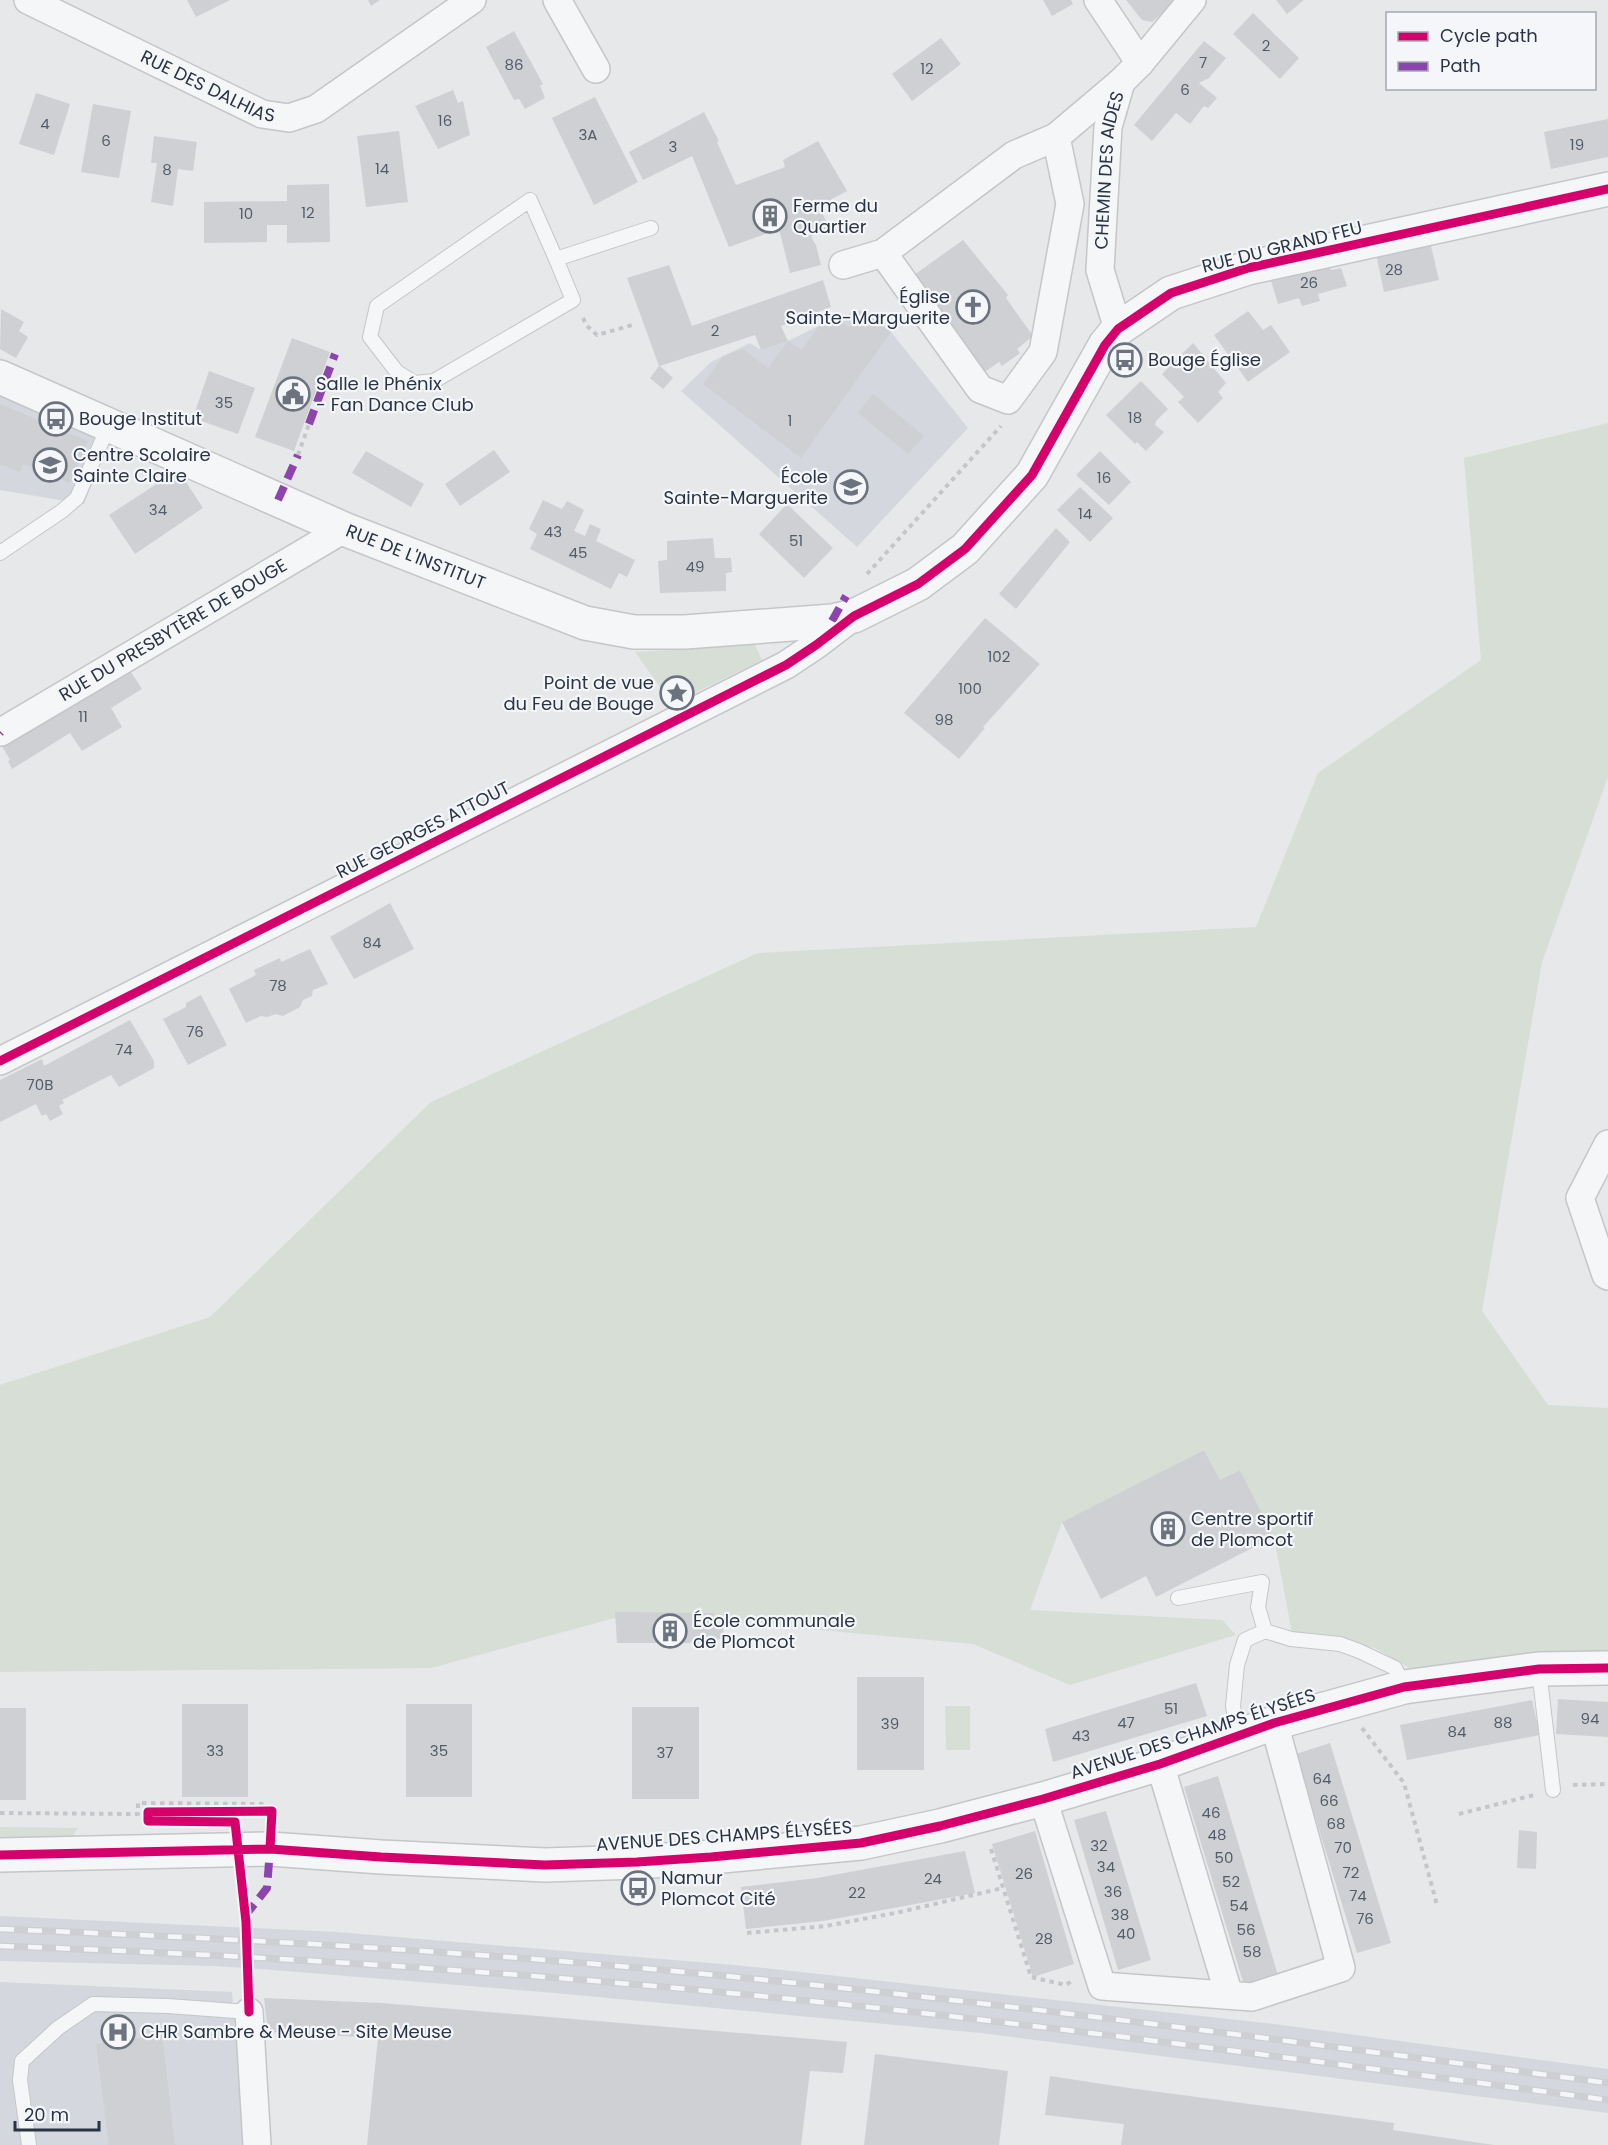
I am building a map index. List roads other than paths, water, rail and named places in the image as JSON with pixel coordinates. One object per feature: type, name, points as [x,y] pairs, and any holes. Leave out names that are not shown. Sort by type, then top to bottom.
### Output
[{"type":"street","name":"RUE DES DALHIAS","points":[[28,0],[262,114],[289,117],[316,109],[472,0]]},
{"type":"street","points":[[557,0],[596,69]]},
{"type":"street","points":[[1098,0],[1140,63]]},
{"type":"street","name":"CHEMIN DES AIDES","points":[[1118,330],[1100,270],[1108,127],[1121,82],[1140,63],[1192,0]]},
{"type":"street","points":[[843,265],[883,254],[1014,155],[1056,137],[1121,82]]},
{"type":"street","points":[[883,254],[980,389],[1008,400],[1042,352],[1070,204],[1056,137]]},
{"type":"street","name":"RUE DU GRAND FEU","points":[[854,616],[918,584],[965,549],[1032,475],[1105,345],[1118,330],[1171,293],[1248,268],[1608,189]]},
{"type":"street","name":"RUE DE L'INSTITUT","points":[[0,377],[344,529],[585,623],[634,632],[685,632],[832,621],[854,616]]},
{"type":"street","name":"RUE DU PRESBYTÈRE DE BOUGE","points":[[1,732],[344,529]]},
{"type":"street","name":"RUE GEORGES ATTOUT","points":[[0,1061],[779,668],[816,645],[854,616]]},
{"type":"street","points":[[1608,1144],[1580,1198],[1608,1276]]},
{"type":"street","name":"AVENUE DES CHAMPS ÉLYSÉES","points":[[0,1855],[270,1849],[545,1865],[637,1862],[770,1853],[861,1843],[940,1826],[1043,1799],[1160,1764],[1274,1723],[1404,1687],[1539,1669],[1608,1668]]},
{"type":"street","name":"AVENUE DES CHAMPS ÉLYSÉES","points":[[1043,1799],[1102,1986],[1252,1996],[1341,1968],[1274,1723]]},
{"type":"street","name":"AVENUE DES CHAMPS ÉLYSÉES","points":[[1160,1764],[1229,1995]]},
{"type":"street","points":[[249,2012],[257,2145]]},
{"type":"lane","points":[[530,200],[556,259],[573,300],[435,381],[415,383],[397,372],[370,337],[377,306],[530,200]]},
{"type":"lane","points":[[556,259],[651,228]]},
{"type":"lane","points":[[0,553],[62,511],[77,498],[109,425]]},
{"type":"lane","points":[[1178,1598],[1262,1582],[1258,1607],[1265,1631]]},
{"type":"lane","points":[[1238,1736],[1233,1706],[1237,1665],[1245,1640],[1265,1631],[1291,1639],[1340,1644],[1359,1650],[1395,1668],[1404,1687]]},
{"type":"lane","points":[[1539,1669],[1553,1790]]},
{"type":"lane","points":[[29,2145],[20,2080],[22,2061],[58,2028],[93,2004],[168,2006],[249,2012]]},
{"type":"railway","points":[[0,1929],[168,1936],[505,1957],[790,1982],[1024,2008],[1608,2083]]},
{"type":"railway","points":[[0,1946],[350,1963],[583,1980],[815,2001],[1016,2024],[1608,2100]]},
{"type":"place","name":"Ferme du Quartier","points":[[770,216]]},
{"type":"place","name":"Église Sainte-Marguerite","points":[[973,307]]},
{"type":"place","name":"Bouge Église","points":[[1125,360]]},
{"type":"place","name":"Salle le Phénix - Fan Dance Club","points":[[293,394]]},
{"type":"place","name":"Bouge Institut","points":[[56,419]]},
{"type":"place","name":"Centre Scolaire Sainte Claire","points":[[50,465]]},
{"type":"place","name":"École Sainte-Marguerite","points":[[851,487]]},
{"type":"place","name":"Point de vue du Feu de Bouge","points":[[677,693]]},
{"type":"place","name":"Centre sportif de Plomcot","points":[[1168,1529]]},
{"type":"place","name":"École communale de Plomcot","points":[[670,1631]]},
{"type":"place","name":"Namur Plomcot Cité","points":[[638,1888]]},
{"type":"place","name":"CHR Sambre & Meuse - Site Meuse","points":[[118,2032]]}]
